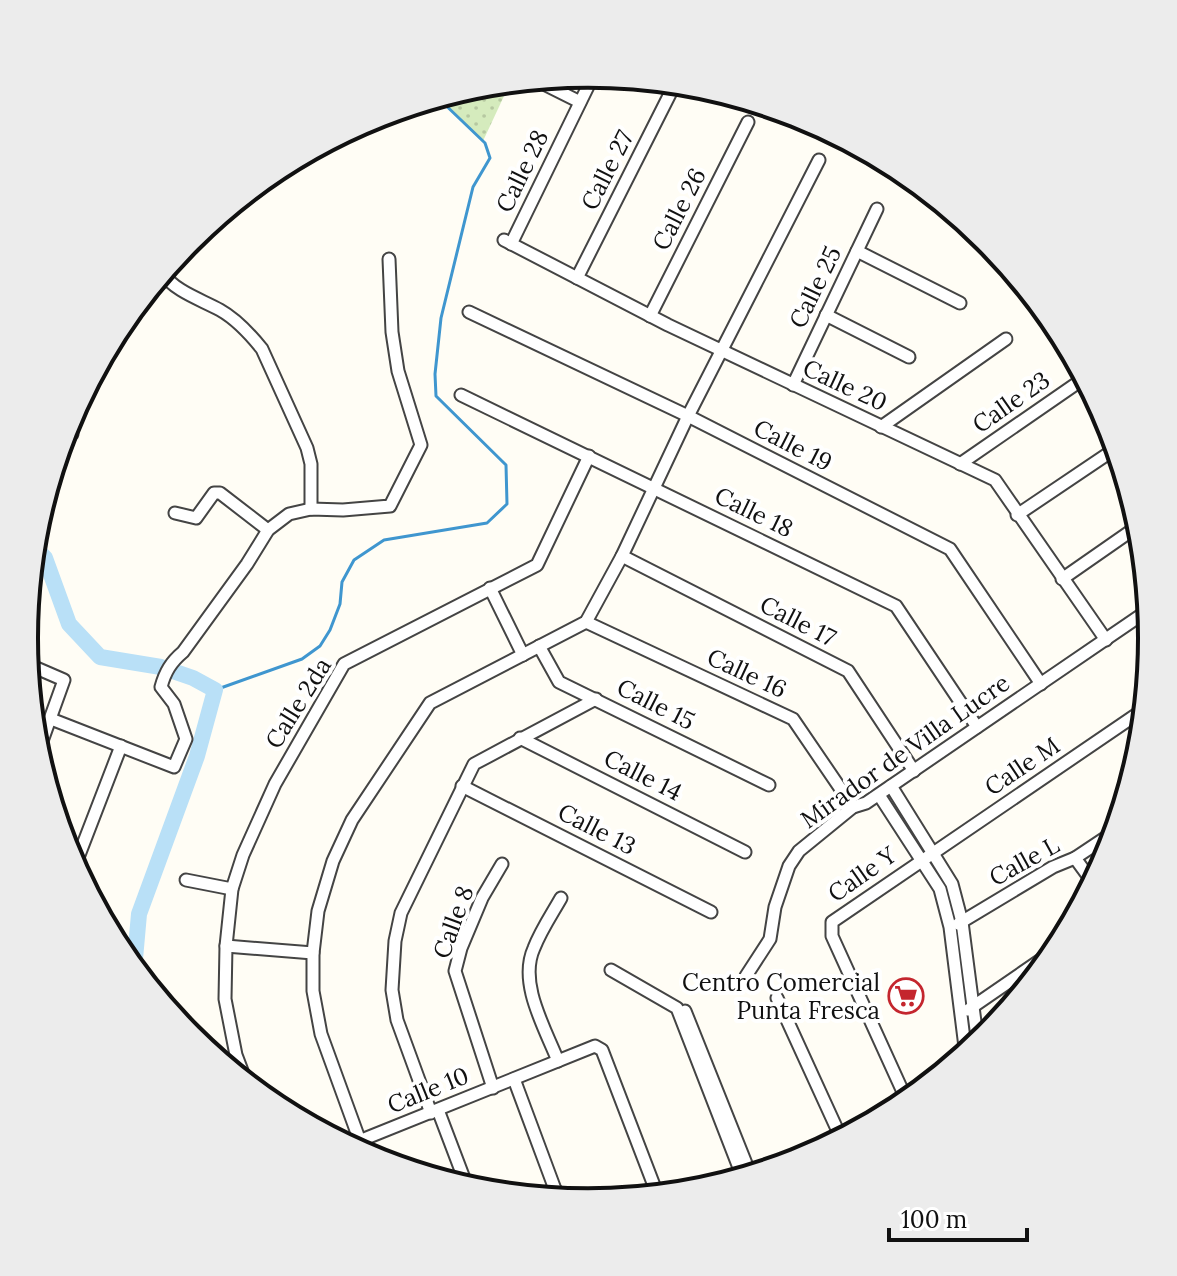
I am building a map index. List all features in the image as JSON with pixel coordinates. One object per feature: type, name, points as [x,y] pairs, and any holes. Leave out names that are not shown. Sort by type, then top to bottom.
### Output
[{"type":"street","name":"Calle 28","points":[[508,242],[587,88]]},
{"type":"street","points":[[554,89],[580,102]]},
{"type":"street","name":"Calle 27","points":[[577,278],[670,94]]},
{"type":"street","name":"Calle 26","points":[[650,316],[748,122]]},
{"type":"street","points":[[358,1138],[321,1034],[313,991],[318,911],[333,861],[352,820],[430,703],[586,622],[622,556],[688,416],[819,160]]},
{"type":"street","name":"Calle 25","points":[[793,385],[877,209]]},
{"type":"street","name":"Calle 20","points":[[508,242],[721,351],[995,480],[1106,640]]},
{"type":"street","points":[[857,251],[960,303]]},
{"type":"street","points":[[51,719],[174,767],[186,739],[174,704],[161,687],[164,678],[173,660],[183,652],[268,530],[289,514],[311,509],[390,506],[421,445],[398,371],[392,332],[389,259]]},
{"type":"street","points":[[169,282],[223,311],[262,349],[307,448],[311,464],[311,509]]},
{"type":"street","name":"Calle 19","points":[[469,312],[688,416],[950,549],[1041,684]]},
{"type":"street","points":[[826,315],[909,357]]},
{"type":"street","points":[[881,427],[1006,339]]},
{"type":"street","name":"Calle 23","points":[[960,464],[1076,384]]},
{"type":"street","name":"Calle 18","points":[[461,395],[896,606],[977,727]]},
{"type":"street","points":[[1017,515],[1107,454]]},
{"type":"street","name":"Calle 2da","points":[[239,1063],[225,999],[232,889],[243,855],[275,784],[344,664],[537,565],[589,456]]},
{"type":"street","points":[[175,513],[196,518],[214,493],[220,493],[268,530]]},
{"type":"street","points":[[1062,579],[1128,533]]},
{"type":"street","name":"Calle 17","points":[[622,556],[848,671],[914,771]]},
{"type":"street","points":[[490,588],[523,655]]},
{"type":"street","name":"Mirador de Villa Lucre","points":[[746,976],[770,939],[775,907],[789,866],[799,851],[853,807],[879,795],[1138,617]]},
{"type":"street","name":"Calle 16","points":[[586,622],[793,719],[853,807]]},
{"type":"street","name":"Calle 15","points":[[539,646],[559,682],[769,785]]},
{"type":"street","points":[[39,669],[64,680],[47,731]]},
{"type":"street","points":[[461,1174],[397,1020],[392,990],[395,941],[401,913],[474,764],[596,699]]},
{"type":"street","name":"Calle M","points":[[923,859],[1133,717]]},
{"type":"street","name":"Calle 14","points":[[520,738],[745,852]]},
{"type":"street","points":[[81,851],[121,746]]},
{"type":"street","name":"Calle 13","points":[[462,786],[711,912]]},
{"type":"street","points":[[891,786],[934,852],[962,922],[976,1029]]},
{"type":"street","points":[[879,795],[923,859],[946,886],[964,1040]]},
{"type":"street","name":"Calle L","points":[[950,927],[1100,841]]},
{"type":"street","points":[[1075,858],[1086,873]]},
{"type":"street","name":"Calle Y","points":[[902,1090],[831,928],[836,917],[923,859]]},
{"type":"street","name":"Calle 8","points":[[493,1088],[455,971],[482,898],[502,864]]},
{"type":"street","points":[[186,880],[232,889]]},
{"type":"street","points":[[558,1061],[532,993],[529,973],[532,950],[561,898]]},
{"type":"street","points":[[226,946],[313,953]]},
{"type":"street","points":[[961,1015],[1028,969]]},
{"type":"street","points":[[611,970],[677,1008],[744,1166]]},
{"type":"street","points":[[777,998],[837,1129]]},
{"type":"street","name":"Calle 10","points":[[362,1140],[595,1046],[602,1050],[654,1185]]},
{"type":"street","points":[[514,1079],[554,1187]]},
{"type":"green space","points":[[505,94],[483,141],[446,106]]},
{"type":"waterway","points":[[215,690],[302,659],[320,646],[330,630],[340,604],[342,582],[354,560],[384,540],[487,523],[507,504],[506,465],[436,396],[435,374],[441,318],[473,187],[490,158],[485,143],[446,106]]},
{"type":"waterway","points":[[44,557],[69,624],[100,657],[161,667],[193,678],[215,690],[197,756],[139,914],[136,951]]},
{"type":"place","name":"Centro Comercial Punta Fresca","points":[[906,996]]}]
